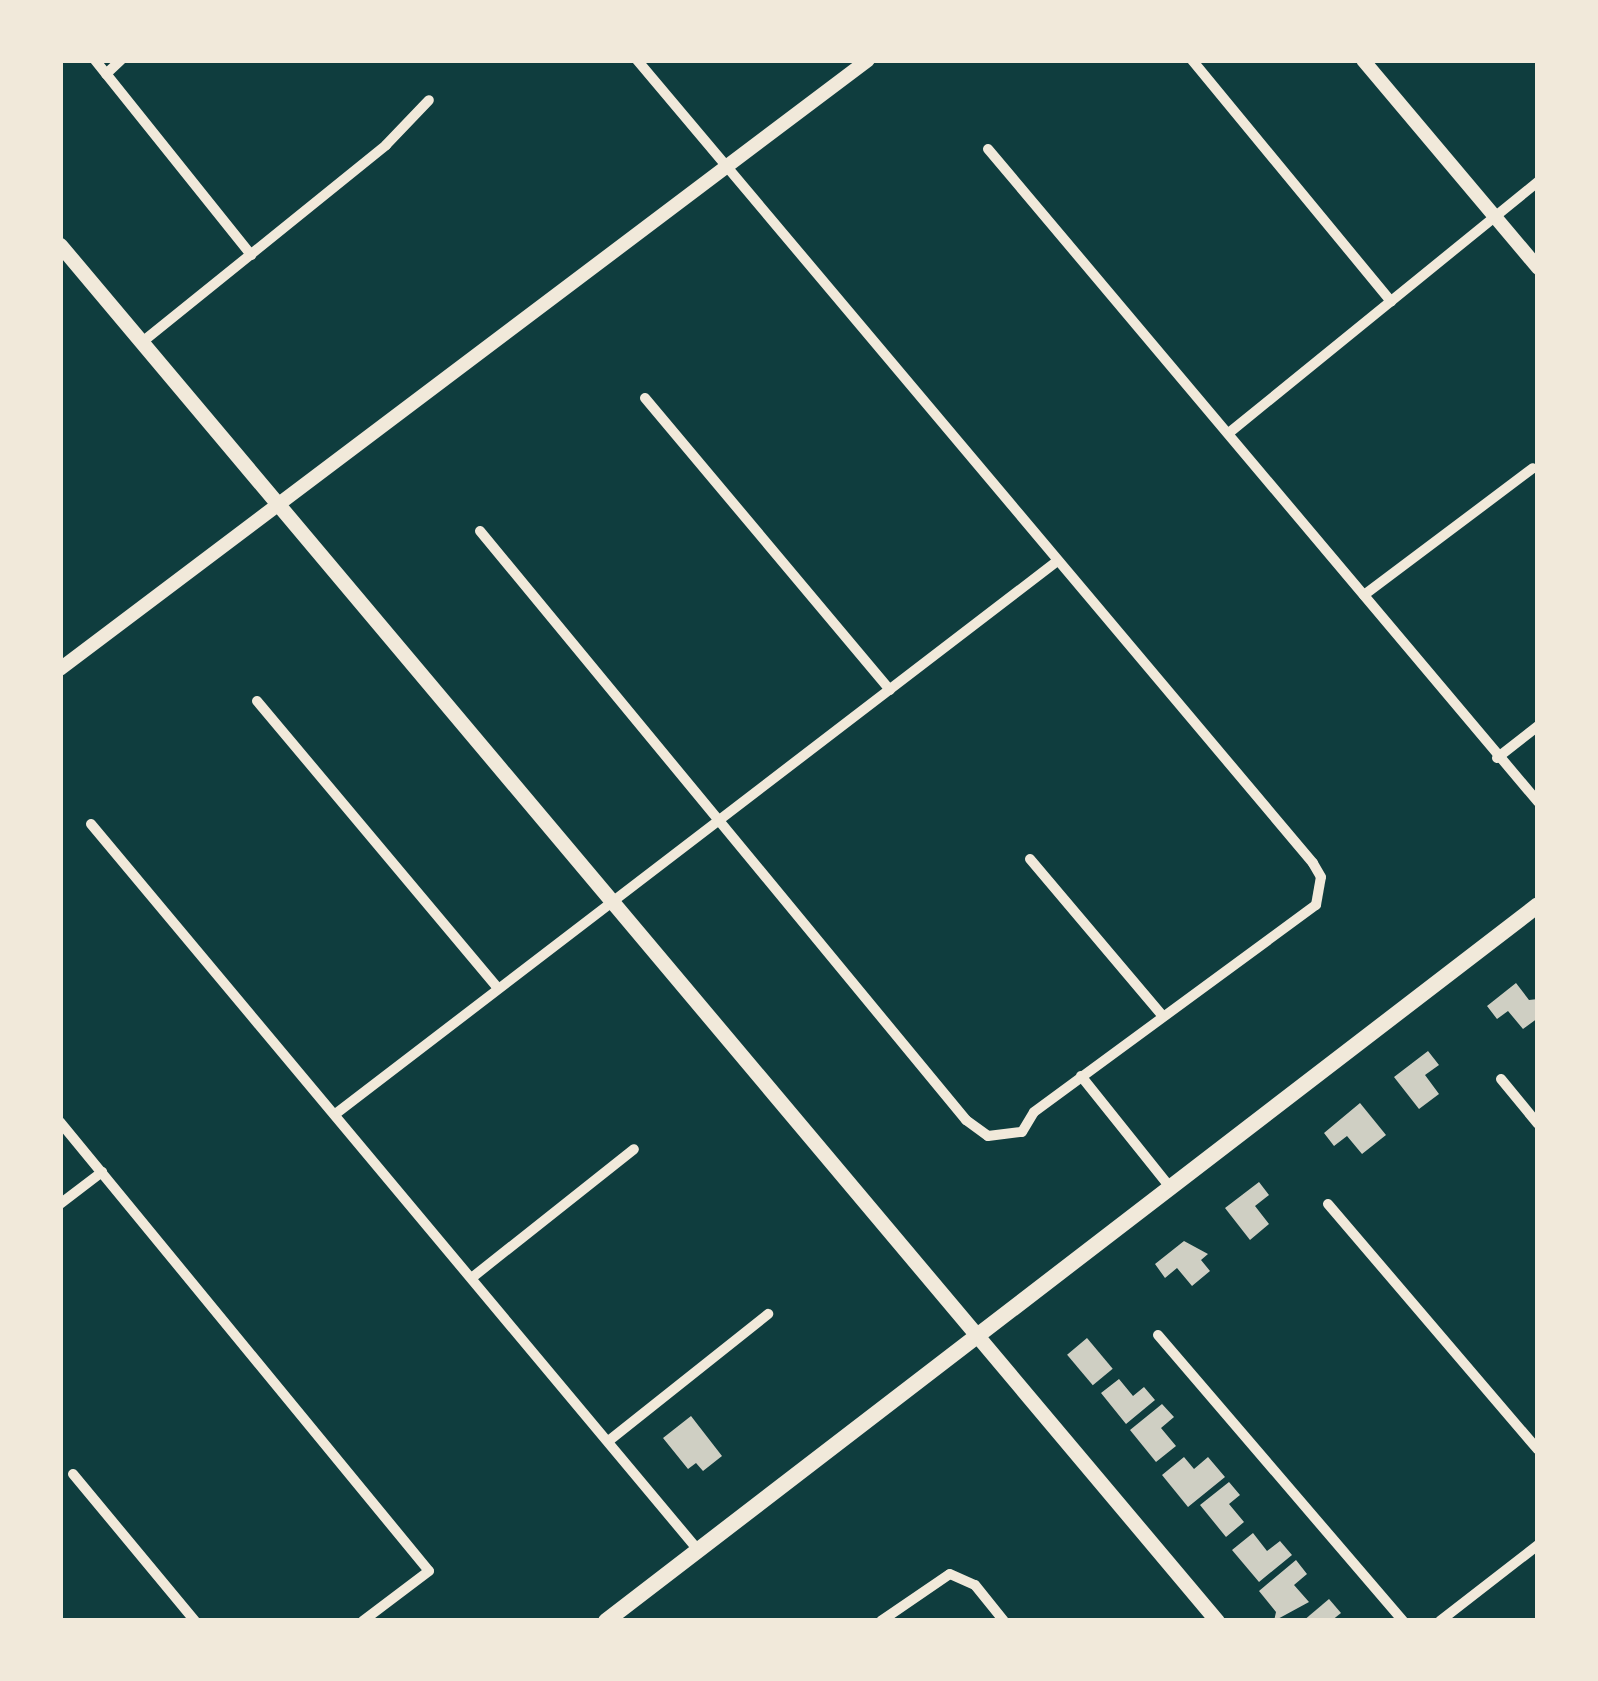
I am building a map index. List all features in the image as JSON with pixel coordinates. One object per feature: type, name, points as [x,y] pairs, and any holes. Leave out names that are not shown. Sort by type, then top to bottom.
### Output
[{"type":"main road","points":[[60,245],[610,905],[1217,1621]]},
{"type":"main road","points":[[606,1621],[1538,905]]},
{"type":"street","points":[[94,60],[251,254]]},
{"type":"street","points":[[106,74],[122,60]]},
{"type":"street","points":[[480,531],[966,1120],[988,1136],[1022,1132],[1034,1112],[1316,905],[1321,889],[1313,863],[637,60]]},
{"type":"street","points":[[60,669],[868,60]]},
{"type":"street","points":[[1192,60],[1391,302]]},
{"type":"street","points":[[1363,60],[1538,268]]},
{"type":"street","points":[[141,343],[429,100]]},
{"type":"street","points":[[988,149],[1538,802]]},
{"type":"street","points":[[1230,432],[1538,182]]},
{"type":"street","points":[[645,398],[890,690]]},
{"type":"street","points":[[1364,596],[1533,468]]},
{"type":"street","points":[[338,1112],[494,985],[610,905],[1056,562]]},
{"type":"street","points":[[257,701],[494,985]]},
{"type":"street","points":[[1497,758],[1538,726]]},
{"type":"street","points":[[92,824],[611,1439],[698,1550]]},
{"type":"street","points":[[1030,859],[1162,1015]]},
{"type":"street","points":[[1082,1076],[1169,1186]]},
{"type":"street","points":[[1501,1079],[1538,1124]]},
{"type":"street","points":[[60,1122],[429,1570],[364,1621]]},
{"type":"street","points":[[474,1276],[634,1149]]},
{"type":"street","points":[[60,1204],[102,1172]]},
{"type":"street","points":[[1328,1204],[1538,1450]]},
{"type":"street","points":[[611,1439],[768,1314]]},
{"type":"street","points":[[1158,1335],[1402,1621]]},
{"type":"street","points":[[74,1474],[195,1621]]},
{"type":"street","points":[[1440,1621],[1538,1545]]},
{"type":"street","points":[[880,1621],[950,1574],[975,1585],[1004,1621]]},
{"type":"building","points":[[1516,983],[1529,1000],[1538,999],[1538,1018],[1523,1029],[1508,1011],[1497,1019],[1487,1006]]},
{"type":"building","points":[[1428,1051],[1439,1065],[1425,1075],[1439,1094],[1419,1109],[1394,1077]]},
{"type":"building","points":[[1360,1103],[1386,1135],[1362,1154],[1347,1136],[1334,1146],[1324,1133]]},
{"type":"building","points":[[1259,1182],[1269,1195],[1255,1206],[1269,1224],[1250,1240],[1225,1208]]},
{"type":"building","points":[[1184,1241],[1208,1254],[1201,1260],[1210,1271],[1192,1286],[1177,1268],[1165,1278],[1155,1264]]},
{"type":"building","points":[[1087,1338],[1113,1369],[1093,1385],[1067,1355]]},
{"type":"building","points":[[1119,1379],[1133,1396],[1144,1387],[1155,1400],[1126,1424],[1101,1393]]},
{"type":"building","points":[[1162,1404],[1174,1417],[1161,1428],[1176,1446],[1156,1462],[1130,1430]]},
{"type":"building","points":[[691,1416],[722,1456],[703,1471],[696,1463],[688,1469],[663,1438]]},
{"type":"building","points":[[1184,1457],[1194,1469],[1208,1457],[1225,1477],[1188,1507],[1162,1475]]},
{"type":"building","points":[[1229,1482],[1240,1495],[1229,1504],[1244,1522],[1226,1537],[1200,1505]]},
{"type":"building","points":[[1253,1533],[1267,1551],[1280,1541],[1292,1555],[1259,1582],[1232,1550]]},
{"type":"building","points":[[1296,1560],[1307,1574],[1294,1585],[1309,1602],[1274,1621],[1276,1612],[1259,1591]]},
{"type":"building","points":[[1329,1599],[1341,1613],[1331,1621],[1303,1621]]}]
